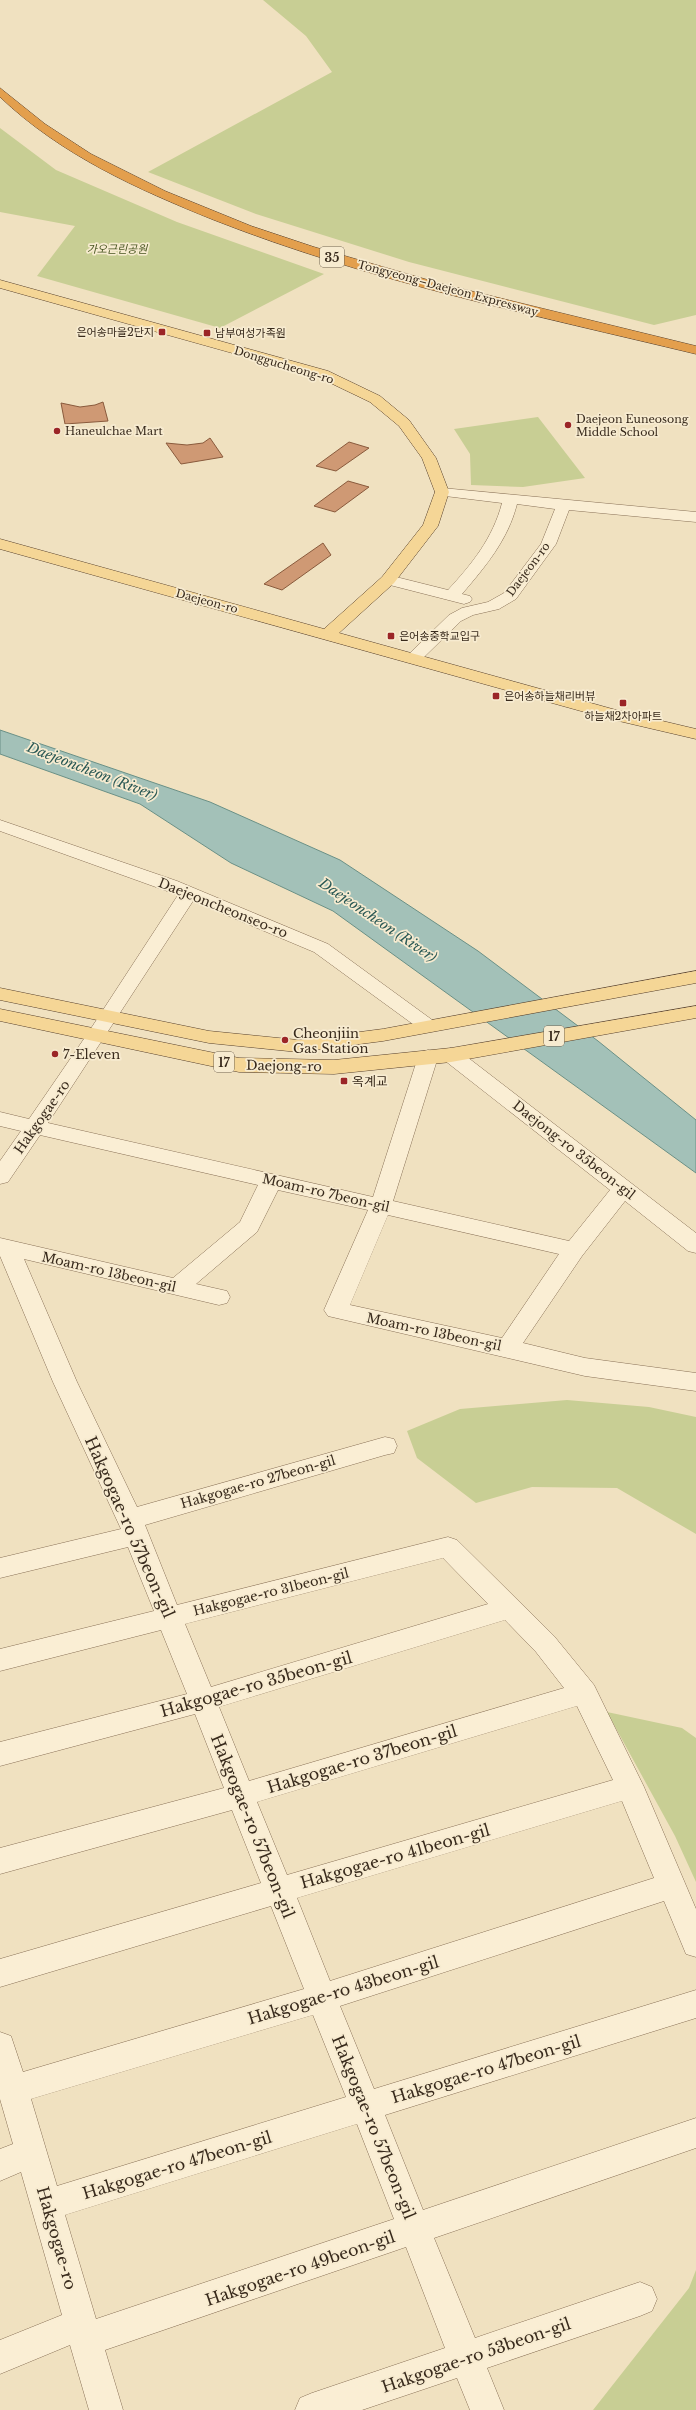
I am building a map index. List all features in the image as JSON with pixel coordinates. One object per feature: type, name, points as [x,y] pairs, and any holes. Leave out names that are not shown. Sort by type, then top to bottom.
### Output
[{"type":"highway","name":"Tongyeong–Daejeon Expressway","points":[[0,90],[63,141],[126,178],[223,220],[302,248],[427,284],[696,350]]},
{"type":"highway","name":"Tongyeong–Daejeon Expressway","points":[[0,105],[52,145],[122,186],[212,224],[291,253],[416,289],[696,358]]},
{"type":"main road","name":"Donggucheong-ro","points":[[0,284],[323,374],[375,399],[404,423],[429,458],[442,492]]},
{"type":"main road","points":[[328,634],[388,580],[430,526],[442,492]]},
{"type":"main road","name":"Daejeon-ro","points":[[0,544],[612,714],[696,734]]},
{"type":"main road","name":"17","points":[[430,1026],[696,977]]},
{"type":"main road","name":"Daejong-ro","points":[[0,994],[209,1037],[298,1046],[383,1035],[430,1026]]},
{"type":"main road","name":"17","points":[[451,1055],[696,1012]]},
{"type":"main road","name":"Daejong-ro","points":[[0,1015],[96,1037],[239,1065],[334,1067],[451,1055]]},
{"type":"street","points":[[442,492],[696,517]]},
{"type":"street","points":[[451,596],[490,552],[502,532],[511,498]]},
{"type":"street","name":"Daejeon-ro","points":[[414,658],[455,618],[468,611],[493,606],[510,596],[548,544],[564,505]]},
{"type":"street","points":[[388,580],[493,606]]},
{"type":"street","name":"Daejeoncheonseo-ro","points":[[0,825],[189,893],[321,948],[430,1026]]},
{"type":"street","points":[[108,1016],[189,893]]},
{"type":"street","name":"Hakgogae-ro","points":[[0,1177],[96,1037],[108,1016]]},
{"type":"street","name":"Daejong-ro 35beon-gil","points":[[451,1055],[696,1245]]},
{"type":"street","points":[[381,1206],[428,1058]]},
{"type":"street","name":"Moam-ro 7beon-gil","points":[[0,1119],[574,1250]]},
{"type":"street","points":[[177,1287],[248,1227],[271,1181]]},
{"type":"street","points":[[574,1250],[624,1188]]},
{"type":"street","name":"Moam-ro 13beon-gil","points":[[381,1206],[336,1310],[508,1348],[585,1367],[696,1382]]},
{"type":"street","name":"Moam-ro 13beon-gil","points":[[3,1247],[219,1297]]},
{"type":"street","name":"Hakgogae-ro 57beon-gil","points":[[3,1247],[20,1273],[65,1382],[133,1527],[487,2410]]},
{"type":"street","name":"Moam-ro 13beon-gil","points":[[508,1348],[574,1250]]},
{"type":"street","name":"Hakgogae-ro 27beon-gil","points":[[0,1568],[385,1446]]},
{"type":"street","name":"Hakgogae-ro 31beon-gil","points":[[0,1660],[448,1547],[510,1608]]},
{"type":"street","points":[[510,1608],[545,1644],[584,1693],[630,1787],[696,1944]]},
{"type":"street","name":"Hakgogae-ro 35beon-gil","points":[[0,1754],[203,1701],[510,1608]]},
{"type":"street","name":"Hakgogae-ro 37beon-gil","points":[[0,1861],[241,1795],[584,1693]]},
{"type":"street","name":"Hakgogae-ro 41beon-gil","points":[[0,1973],[630,1787]]},
{"type":"street","name":"Hakgogae-ro 43beon-gil","points":[[14,2089],[322,1998],[671,1886]]},
{"type":"street","name":"Hakgogae-ro 47beon-gil","points":[[47,2205],[696,2004]]},
{"type":"street","name":"Hakgogae-ro","points":[[0,2046],[14,2089],[106,2410]]},
{"type":"street","name":"Hakgogae-ro 49beon-gil","points":[[83,2332],[415,2229],[696,2133]]},
{"type":"street","points":[[0,2165],[32,2152]]},
{"type":"street","name":"Hakgogae-ro 53beon-gil","points":[[312,2410],[640,2299]]},
{"type":"street","points":[[0,2357],[83,2332]]},
{"type":"green space","points":[[263,0],[696,0],[696,315],[654,325],[409,262],[256,214],[148,172],[332,72],[306,36]]},
{"type":"green space","name":"가오근린공원","points":[[0,128],[56,170],[177,222],[324,274],[220,328],[37,276],[75,226],[0,212]]},
{"type":"green space","points":[[538,417],[585,478],[523,487],[471,485],[470,454],[454,429]]},
{"type":"green space","points":[[567,1400],[649,1407],[696,1417],[696,1534],[617,1488],[532,1487],[476,1503],[417,1458],[407,1431],[460,1409]]},
{"type":"green space","points":[[607,1712],[682,1728],[696,1738],[696,1882],[675,1836]]},
{"type":"green space","points":[[696,2270],[696,2410],[593,2410],[689,2288]]},
{"type":"water","name":"Daejeoncheon (River)","points":[[0,730],[210,802],[340,860],[478,951],[598,1041],[696,1120],[696,1173],[333,911],[231,863],[140,804],[0,754]]},
{"type":"building","points":[[103,402],[108,421],[65,424],[61,403],[80,407],[95,405]]},
{"type":"building","points":[[210,438],[223,457],[181,464],[166,443],[187,445],[203,443]]},
{"type":"building","points":[[349,442],[369,448],[336,471],[316,466]]},
{"type":"building","points":[[348,481],[369,487],[335,512],[314,506]]},
{"type":"building","points":[[323,543],[331,555],[282,590],[264,584]]},
{"type":"place","name":"은어송마을2단지","points":[[162,332]]},
{"type":"place","name":"남부여성가족원","points":[[207,333]]},
{"type":"place","name":"Daejeon Euneosong Middle School","points":[[568,425]]},
{"type":"place","name":"Haneulchae Mart","points":[[57,431]]},
{"type":"place","name":"은어송중학교입구","points":[[391,636]]},
{"type":"place","name":"은어송하늘채리버뷰","points":[[496,696]]},
{"type":"place","name":"하늘채2차아파트","points":[[623,703]]},
{"type":"place","name":"Cheonjiin Gas Station","points":[[285,1040]]},
{"type":"place","name":"7-Eleven","points":[[55,1054]]},
{"type":"place","name":"옥계교","points":[[344,1081]]}]
